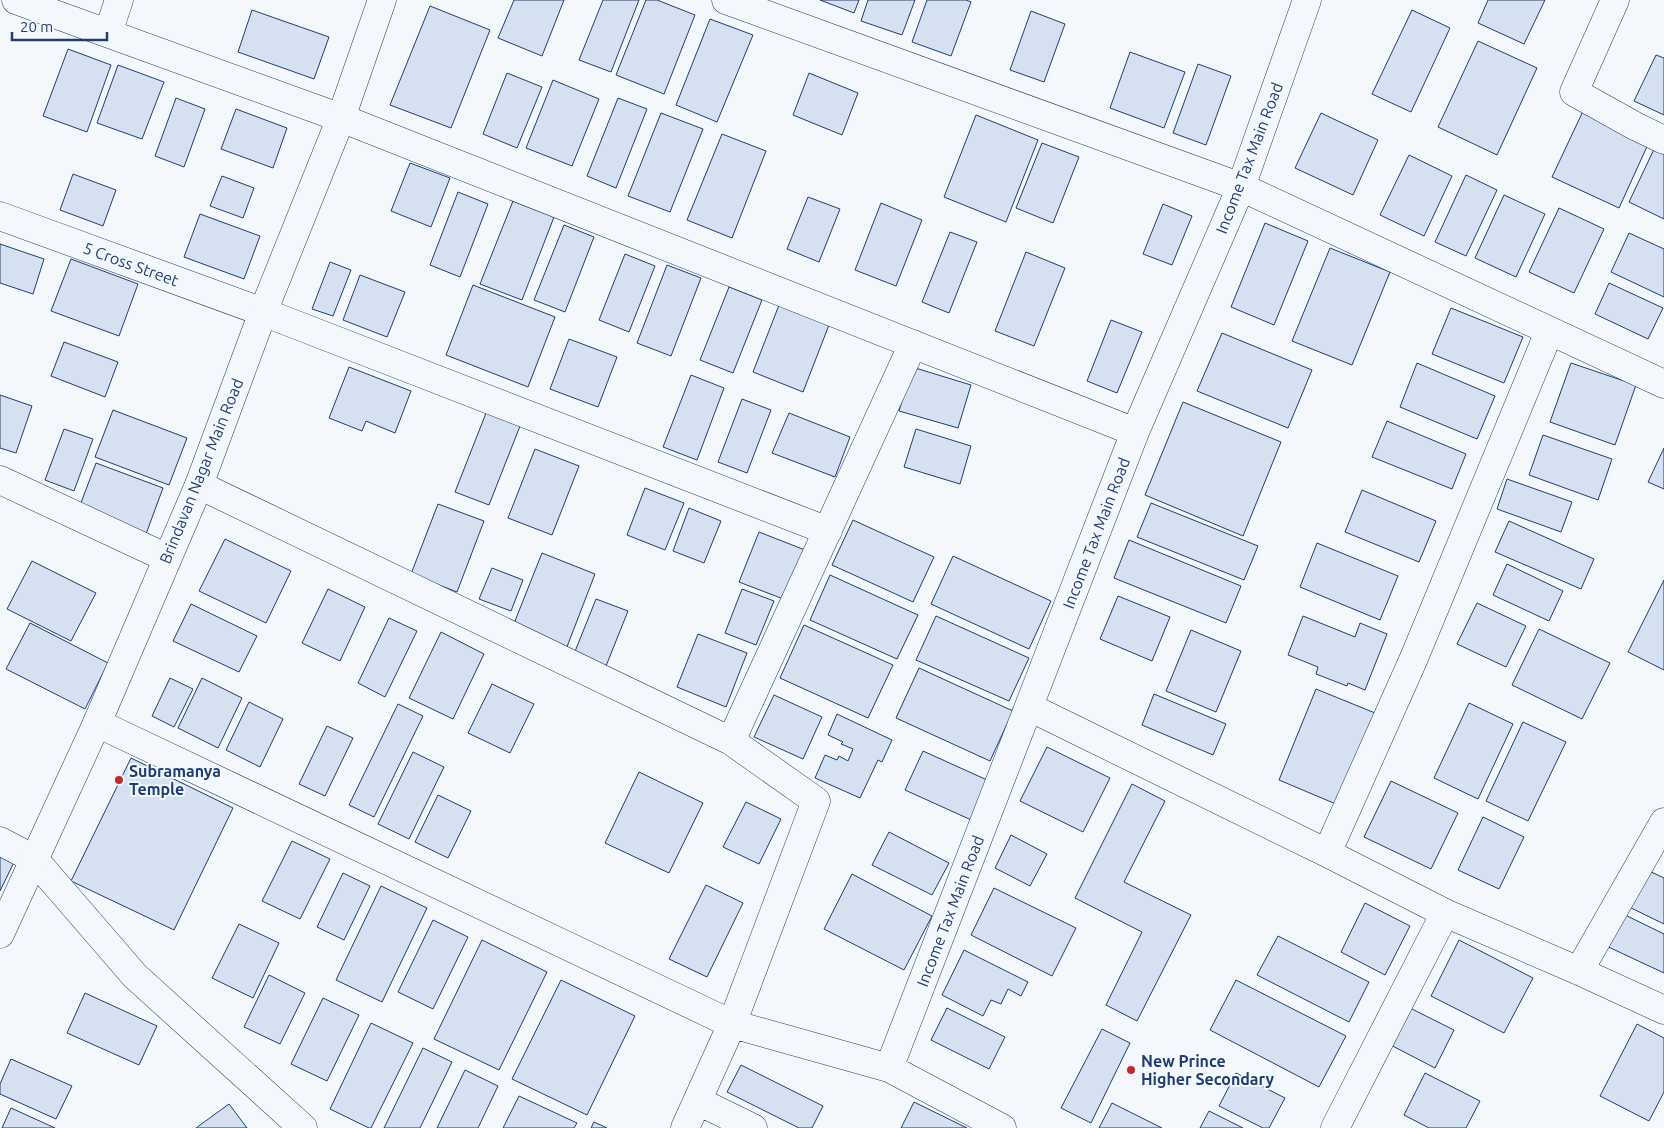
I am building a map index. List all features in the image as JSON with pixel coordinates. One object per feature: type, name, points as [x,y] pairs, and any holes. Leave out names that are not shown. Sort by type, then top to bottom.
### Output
[{"type":"street","points":[[16,0],[341,118],[1135,432]]},
{"type":"street","points":[[108,33],[119,0]]},
{"type":"street","name":"Brindavan Nagar Main Road","points":[[0,934],[97,723],[199,485],[263,312],[341,118],[382,0]]},
{"type":"street","points":[[726,0],[1241,188],[1664,384]]},
{"type":"street","name":"Income Tax Main Road","points":[[889,1068],[1135,432],[1241,188],[1307,0]]},
{"type":"street","points":[[1615,0],[1574,92],[1664,140]]},
{"type":"street","name":"5 Cross Street","points":[[0,216],[263,312],[828,531]]},
{"type":"street","points":[[1327,853],[1414,658],[1549,332]]},
{"type":"street","points":[[731,741],[913,344]]},
{"type":"street","points":[[0,480],[167,558]]},
{"type":"street","points":[[199,485],[731,741],[816,801],[732,1024],[685,1128]]},
{"type":"street","points":[[1029,707],[1327,853],[1445,914],[1579,971],[1664,1010]]},
{"type":"street","points":[[97,723],[732,1024],[889,1068],[1002,1128]]},
{"type":"street","points":[[1579,971],[1664,822]]},
{"type":"street","points":[[0,841],[34,859],[134,976],[303,1128]]},
{"type":"street","points":[[1335,1128],[1445,914]]},
{"type":"street","points":[[698,1100],[753,1128]]},
{"type":"building","points":[[514,0],[564,0],[542,56],[498,38]]},
{"type":"building","points":[[603,0],[639,0],[611,72],[579,60]]},
{"type":"building","points":[[646,0],[657,0],[695,15],[664,94],[616,75]]},
{"type":"building","points":[[820,0],[859,0],[854,13]]},
{"type":"building","points":[[868,0],[915,0],[902,35],[861,21]]},
{"type":"building","points":[[927,0],[966,0],[971,2],[951,56],[912,42]]},
{"type":"building","points":[[1488,0],[1545,0],[1524,44],[1478,23]]},
{"type":"building","points":[[430,6],[490,30],[451,128],[390,105]]},
{"type":"building","points":[[252,10],[329,37],[314,79],[238,52]]},
{"type":"building","points":[[1412,10],[1450,28],[1411,112],[1372,94]]},
{"type":"building","points":[[1031,11],[1065,24],[1044,82],[1010,70]]},
{"type":"building","points":[[710,19],[753,35],[717,122],[676,105]]},
{"type":"building","points":[[1478,41],[1537,68],[1497,155],[1438,127]]},
{"type":"building","points":[[68,49],[111,65],[87,132],[43,116]]},
{"type":"building","points":[[1130,52],[1185,72],[1164,128],[1110,108]]},
{"type":"building","points":[[1656,55],[1664,58],[1664,115],[1634,101]]},
{"type":"building","points":[[1198,64],[1231,76],[1206,145],[1173,133]]},
{"type":"building","points":[[118,65],[164,82],[142,139],[97,123]]},
{"type":"building","points":[[507,73],[542,87],[517,148],[483,134]]},
{"type":"building","points":[[809,73],[858,93],[842,135],[793,115]]},
{"type":"building","points":[[553,80],[599,99],[572,166],[526,148]]},
{"type":"building","points":[[176,98],[205,109],[184,167],[155,156]]},
{"type":"building","points":[[618,98],[647,109],[616,188],[587,176]]},
{"type":"building","points":[[236,109],[287,128],[273,168],[221,149]]},
{"type":"building","points":[[1584,109],[1650,140],[1619,208],[1552,177]]},
{"type":"building","points":[[661,113],[703,129],[670,212],[628,196]]},
{"type":"building","points":[[1321,113],[1378,140],[1353,195],[1295,168]]},
{"type":"building","points":[[976,115],[1038,140],[1006,222],[944,197]]},
{"type":"building","points":[[722,134],[766,151],[732,238],[687,220]]},
{"type":"building","points":[[1042,143],[1079,157],[1053,223],[1016,208]]},
{"type":"building","points":[[1655,147],[1664,151],[1664,219],[1629,202]]},
{"type":"building","points":[[1409,155],[1452,176],[1424,236],[1380,215]]},
{"type":"building","points":[[410,163],[450,178],[431,227],[391,211]]},
{"type":"building","points":[[73,174],[116,190],[103,226],[60,210]]},
{"type":"building","points":[[1466,175],[1497,190],[1466,256],[1435,242]]},
{"type":"building","points":[[222,176],[254,188],[243,218],[210,206]]},
{"type":"building","points":[[458,192],[488,204],[460,277],[430,265]]},
{"type":"building","points":[[1504,195],[1545,214],[1516,277],[1475,258]]},
{"type":"building","points":[[808,197],[840,209],[819,262],[787,249]]},
{"type":"building","points":[[513,201],[554,217],[522,300],[480,284]]},
{"type":"building","points":[[881,203],[922,220],[896,286],[855,270]]},
{"type":"building","points":[[1163,204],[1192,216],[1172,265],[1143,254]]},
{"type":"building","points":[[1559,208],[1604,229],[1574,293],[1529,272]]},
{"type":"building","points":[[200,214],[260,236],[244,279],[184,257]]},
{"type":"building","points":[[1265,223],[1308,241],[1274,325],[1231,307]]},
{"type":"building","points":[[564,225],[594,237],[565,312],[534,300]]},
{"type":"building","points":[[950,232],[977,242],[949,313],[922,302]]},
{"type":"building","points":[[1629,233],[1664,249],[1664,297],[1611,272]]},
{"type":"building","points":[[0,244],[44,259],[33,294],[0,283]]},
{"type":"building","points":[[1330,248],[1390,272],[1352,365],[1292,341]]},
{"type":"building","points":[[1026,252],[1065,268],[1034,346],[995,331]]},
{"type":"building","points":[[625,254],[655,266],[629,332],[599,320]]},
{"type":"building","points":[[71,259],[138,284],[119,336],[51,311]]},
{"type":"building","points":[[330,262],[351,270],[333,316],[312,309]]},
{"type":"building","points":[[667,265],[701,278],[671,356],[637,343]]},
{"type":"building","points":[[360,275],[405,292],[387,337],[343,320]]},
{"type":"building","points":[[1609,283],[1663,308],[1648,339],[1595,314]]},
{"type":"building","points":[[473,285],[555,317],[528,387],[446,355]]},
{"type":"building","points":[[729,287],[762,300],[733,373],[700,360]]},
{"type":"building","points":[[779,305],[829,325],[803,392],[753,372]]},
{"type":"building","points":[[1451,308],[1523,337],[1504,383],[1432,354]]},
{"type":"building","points":[[1111,320],[1142,332],[1117,393],[1087,381]]},
{"type":"building","points":[[1222,333],[1312,370],[1288,428],[1197,391]]},
{"type":"building","points":[[569,339],[617,357],[598,407],[550,389]]},
{"type":"building","points":[[64,342],[118,362],[105,397],[51,376]]},
{"type":"building","points":[[1417,363],[1495,396],[1477,439],[1400,407]]},
{"type":"building","points":[[1571,363],[1636,385],[1615,445],[1550,422]]},
{"type":"building","points":[[349,367],[411,391],[395,433],[366,421],[362,431],[329,418]]},
{"type":"building","points":[[912,367],[971,385],[958,428],[899,411]]},
{"type":"building","points":[[691,375],[724,388],[697,460],[663,447]]},
{"type":"building","points":[[0,395],[32,406],[16,453],[0,448]]},
{"type":"building","points":[[742,399],[771,410],[747,473],[718,462]]},
{"type":"building","points":[[1183,402],[1281,442],[1243,536],[1145,495]]},
{"type":"building","points":[[488,408],[522,421],[489,505],[455,492]]},
{"type":"building","points":[[113,410],[187,438],[169,485],[95,457]]},
{"type":"building","points":[[789,413],[850,437],[835,477],[772,453]]},
{"type":"building","points":[[1387,421],[1466,454],[1452,489],[1372,457]]},
{"type":"building","points":[[64,429],[93,439],[74,491],[45,480]]},
{"type":"building","points":[[916,429],[971,446],[960,484],[904,467]]},
{"type":"building","points":[[1543,435],[1612,459],[1598,500],[1529,475]]},
{"type":"building","points":[[1664,448],[1664,489],[1648,482]]},
{"type":"building","points":[[535,449],[579,466],[552,535],[508,518]]},
{"type":"building","points":[[96,463],[163,488],[146,534],[79,508]]},
{"type":"building","points":[[1507,479],[1572,502],[1561,532],[1497,509]]},
{"type":"building","points":[[645,488],[684,503],[665,550],[627,535]]},
{"type":"building","points":[[1362,490],[1436,521],[1419,562],[1345,532]]},
{"type":"building","points":[[1151,503],[1258,546],[1244,580],[1137,537]]},
{"type":"building","points":[[438,504],[484,521],[457,592],[411,574]]},
{"type":"building","points":[[689,508],[721,521],[704,563],[673,551]]},
{"type":"building","points":[[853,520],[934,557],[913,602],[832,565]]},
{"type":"building","points":[[1509,521],[1594,559],[1581,589],[1495,552]]},
{"type":"building","points":[[759,532],[805,550],[786,600],[739,582]]},
{"type":"building","points":[[225,539],[291,571],[266,623],[199,591]]},
{"type":"building","points":[[1129,540],[1241,586],[1226,623],[1114,578]]},
{"type":"building","points":[[1317,543],[1398,576],[1380,620],[1300,587]]},
{"type":"building","points":[[542,553],[595,574],[565,652],[511,631]]},
{"type":"building","points":[[953,556],[1051,601],[1029,649],[931,604]]},
{"type":"building","points":[[32,561],[96,593],[71,641],[7,609]]},
{"type":"building","points":[[1507,564],[1563,591],[1549,621],[1493,595]]},
{"type":"building","points":[[492,568],[523,580],[511,611],[479,599]]},
{"type":"building","points":[[830,575],[918,615],[897,659],[810,620]]},
{"type":"building","points":[[1664,580],[1664,670],[1628,652]]},
{"type":"building","points":[[328,589],[365,607],[340,661],[302,643]]},
{"type":"building","points":[[742,589],[774,601],[756,645],[725,633]]},
{"type":"building","points":[[1118,596],[1170,617],[1152,661],[1100,639]]},
{"type":"building","points":[[596,599],[628,611],[606,666],[574,654]]},
{"type":"building","points":[[1477,603],[1526,626],[1506,667],[1457,644]]},
{"type":"building","points":[[191,604],[257,636],[239,672],[173,641]]},
{"type":"building","points":[[936,616],[1029,658],[1009,701],[916,660]]},
{"type":"building","points":[[1303,616],[1355,637],[1360,623],[1387,634],[1365,690],[1348,683],[1347,686],[1316,674],[1318,667],[1288,655]]},
{"type":"building","points":[[389,618],[417,631],[385,697],[358,683]]},
{"type":"building","points":[[30,623],[108,663],[85,709],[6,669]]},
{"type":"building","points":[[804,625],[893,665],[868,718],[780,678]]},
{"type":"building","points":[[1539,629],[1610,663],[1582,719],[1512,685]]},
{"type":"building","points":[[1191,630],[1241,651],[1216,712],[1166,691]]},
{"type":"building","points":[[441,632],[484,654],[453,719],[409,698]]},
{"type":"building","points":[[698,634],[747,653],[726,707],[677,687]]},
{"type":"building","points":[[919,668],[1013,711],[990,761],[896,718]]},
{"type":"building","points":[[170,678],[193,689],[174,727],[152,716]]},
{"type":"building","points":[[202,678],[242,698],[218,748],[178,728]]},
{"type":"building","points":[[492,684],[534,704],[510,753],[468,733]]},
{"type":"building","points":[[1316,689],[1380,715],[1343,807],[1279,780]]},
{"type":"building","points":[[1154,694],[1226,724],[1213,755],[1142,725]]},
{"type":"building","points":[[774,695],[822,717],[803,759],[754,737]]},
{"type":"building","points":[[249,702],[283,719],[260,767],[226,750]]},
{"type":"building","points":[[1469,703],[1513,724],[1478,799],[1434,778]]},
{"type":"building","points":[[398,704],[423,716],[374,817],[349,805]]},
{"type":"building","points":[[837,714],[892,740],[882,762],[878,760],[860,798],[815,778],[825,755],[837,760],[839,756],[848,761],[853,749],[841,744],[843,742],[828,735]]},
{"type":"building","points":[[1523,722],[1566,742],[1528,821],[1486,801]]},
{"type":"building","points":[[327,726],[353,738],[325,796],[299,784]]},
{"type":"building","points":[[1047,747],[1110,778],[1083,832],[1020,801]]},
{"type":"building","points":[[923,751],[996,784],[978,823],[905,790]]},
{"type":"building","points":[[413,752],[444,767],[409,839],[378,824]]},
{"type":"building","points":[[131,758],[233,808],[174,930],[71,881]]},
{"type":"building","points":[[639,772],[703,803],[669,873],[605,843]]},
{"type":"building","points":[[1391,781],[1458,813],[1431,869],[1364,837]]},
{"type":"building","points":[[1132,784],[1165,801],[1124,882],[1191,915],[1137,1021],[1106,1005],[1142,932],[1075,898]]},
{"type":"building","points":[[438,795],[471,811],[448,858],[415,842]]},
{"type":"building","points":[[746,802],[781,819],[759,864],[723,847]]},
{"type":"building","points":[[1483,817],[1524,837],[1499,889],[1458,870]]},
{"type":"building","points":[[889,832],[949,863],[932,895],[872,865]]},
{"type":"building","points":[[1011,835],[1047,854],[1030,886],[995,868]]},
{"type":"building","points":[[292,841],[330,859],[300,919],[262,901]]},
{"type":"building","points":[[0,850],[16,858],[0,891]]},
{"type":"building","points":[[1645,869],[1664,878],[1664,924],[1627,906]]},
{"type":"building","points":[[343,873],[370,886],[344,940],[317,927]]},
{"type":"building","points":[[852,874],[932,916],[904,970],[824,929]]},
{"type":"building","points":[[706,885],[743,903],[707,977],[669,959]]},
{"type":"building","points":[[381,886],[427,908],[382,1002],[336,980]]},
{"type":"building","points":[[994,888],[1076,928],[1052,976],[971,935]]},
{"type":"building","points":[[1365,903],[1410,926],[1385,975],[1341,952]]},
{"type":"building","points":[[1617,911],[1664,934],[1664,973],[1602,944]]},
{"type":"building","points":[[433,920],[468,937],[433,1009],[398,992]]},
{"type":"building","points":[[239,924],[279,943],[253,998],[212,978]]},
{"type":"building","points":[[1278,936],[1369,982],[1349,1022],[1257,975]]},
{"type":"building","points":[[482,940],[547,972],[499,1070],[434,1039]]},
{"type":"building","points":[[1459,940],[1533,978],[1504,1033],[1431,996]]},
{"type":"building","points":[[964,950],[1028,982],[1021,996],[1008,989],[1001,1004],[991,1000],[983,1016],[942,995]]},
{"type":"building","points":[[269,975],[305,993],[280,1044],[244,1027]]},
{"type":"building","points":[[561,980],[635,1016],[587,1115],[512,1079]]},
{"type":"building","points":[[1236,980],[1346,1036],[1319,1087],[1210,1030]]},
{"type":"building","points":[[85,993],[157,1026],[139,1065],[67,1033]]},
{"type":"building","points":[[323,998],[359,1015],[327,1081],[291,1064]]},
{"type":"building","points":[[1400,1003],[1454,1030],[1435,1068],[1381,1040]]},
{"type":"building","points":[[947,1008],[1005,1037],[989,1069],[931,1040]]},
{"type":"building","points":[[371,1023],[413,1043],[371,1128],[369,1128],[330,1109]]},
{"type":"building","points":[[1637,1024],[1664,1038],[1664,1092],[1649,1121],[1600,1096]]},
{"type":"building","points":[[1102,1029],[1130,1043],[1091,1123],[1061,1108]]},
{"type":"building","points":[[423,1048],[452,1062],[420,1128],[384,1128]]},
{"type":"building","points":[[11,1059],[72,1086],[56,1119],[0,1094],[0,1084]]},
{"type":"building","points":[[741,1065],[823,1106],[812,1128],[799,1128],[727,1092]]},
{"type":"building","points":[[465,1070],[498,1086],[478,1128],[437,1128]]},
{"type":"building","points":[[1236,1073],[1285,1098],[1269,1128],[1263,1128],[1219,1106]]},
{"type":"building","points":[[1425,1073],[1480,1101],[1466,1128],[1429,1128],[1404,1115]]},
{"type":"building","points":[[519,1096],[577,1123],[574,1128],[503,1128]]},
{"type":"building","points":[[914,1102],[967,1128],[901,1128]]},
{"type":"building","points":[[1112,1103],[1162,1128],[1099,1128]]},
{"type":"building","points":[[229,1104],[247,1128],[196,1128]]},
{"type":"building","points":[[11,1108],[55,1128],[2,1128]]},
{"type":"building","points":[[1209,1111],[1243,1128],[1200,1128]]},
{"type":"building","points":[[594,1122],[607,1128],[591,1128]]},
{"type":"place","name":"Subramanya Temple","points":[[119,780]]},
{"type":"place","name":"New Prince Higher Secondary","points":[[1131,1070]]}]
